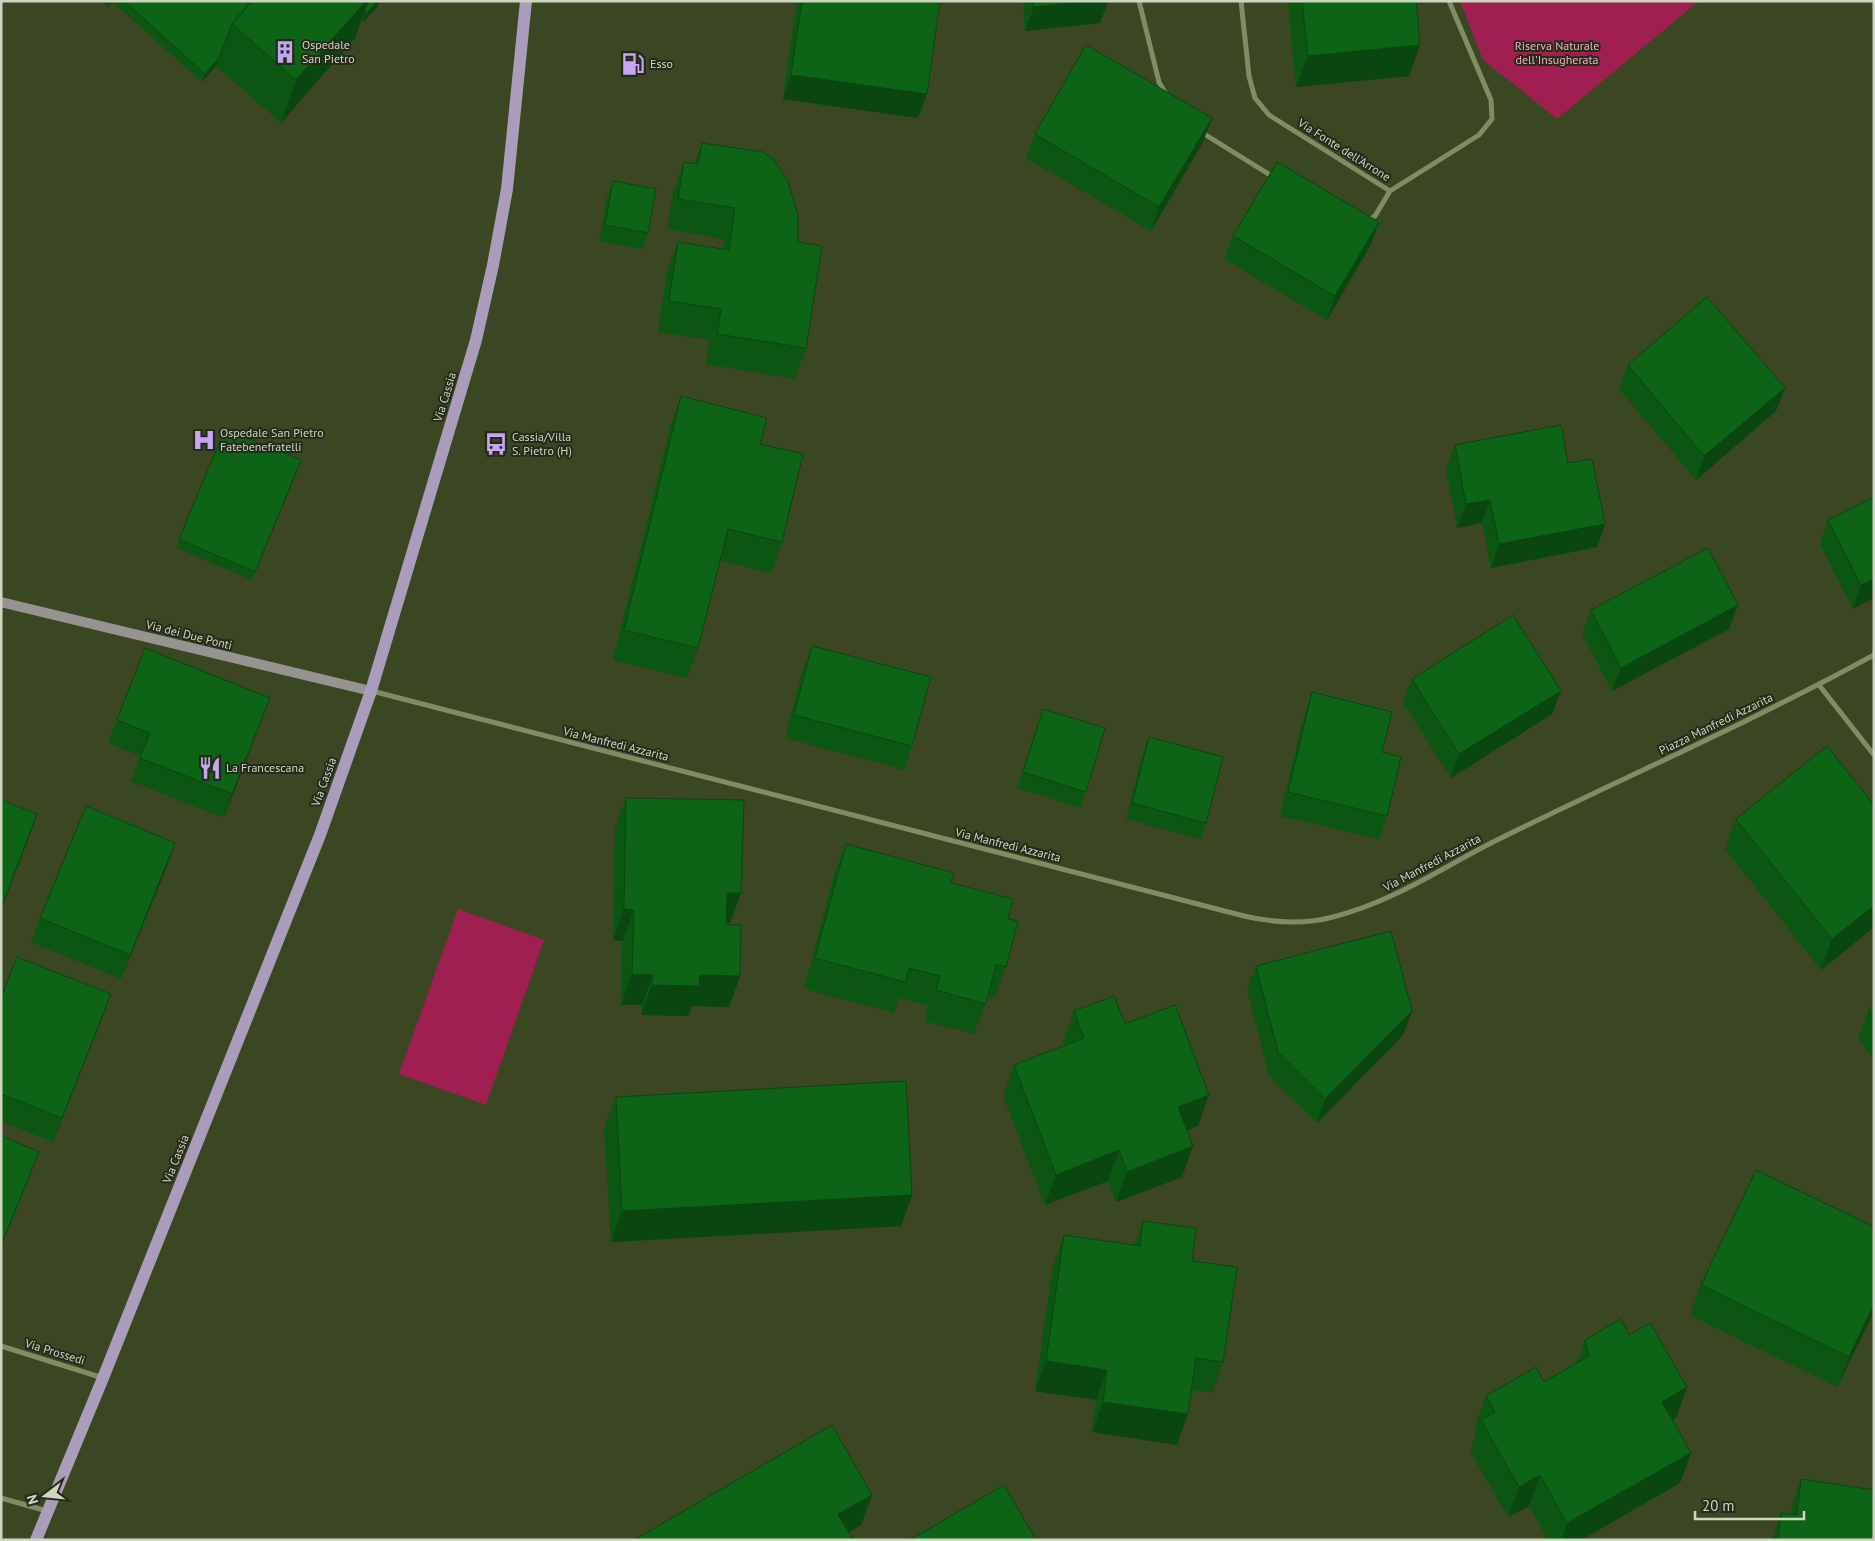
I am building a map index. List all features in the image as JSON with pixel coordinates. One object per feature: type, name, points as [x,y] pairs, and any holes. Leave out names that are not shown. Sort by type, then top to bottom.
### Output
[{"type":"main road","name":"Via Cassia","points":[[36,1540],[103,1378],[320,835],[371,691],[473,349],[486,293],[507,189],[526,1]]},
{"type":"street","points":[[1139,1],[1159,82],[1170,104]]},
{"type":"street","name":"Via Fonte dell'Arrone","points":[[1241,1],[1249,76],[1254,98],[1269,115],[1390,191],[1375,216],[1363,224]]},
{"type":"street","points":[[1390,191],[1478,135],[1492,119],[1491,100],[1450,1]]},
{"type":"street","points":[[1197,130],[1281,182]]},
{"type":"street","name":"Via dei Due Ponti","points":[[1,602],[371,691]]},
{"type":"street","points":[[1874,655],[1819,685],[1874,755]]},
{"type":"street","name":"Piazza Manfredi Azzarita","points":[[1621,782],[1819,685]]},
{"type":"street","name":"Via Manfredi Azzarita","points":[[371,691],[1244,916],[1276,922],[1294,923],[1334,917],[1384,900],[1496,841],[1621,782]]},
{"type":"street","name":"Via Prossedi","points":[[1,1346],[103,1378]]},
{"type":"street","points":[[1,1498],[48,1512]]},
{"type":"green space","name":"Riserva Naturale dell'Insugherata","points":[[1460,1],[1699,1],[1557,119],[1483,60]]},
{"type":"green space","points":[[458,909],[544,940],[486,1105],[399,1074]]},
{"type":"building","points":[[124,1],[244,1],[248,5],[232,24],[219,58],[205,74]]},
{"type":"building","points":[[252,1],[366,1],[296,80],[232,24]]},
{"type":"building","points":[[368,1],[378,1],[366,14],[364,13]]},
{"type":"building","points":[[802,1],[940,1],[927,94],[791,75]]},
{"type":"building","points":[[1033,1],[1092,1],[1034,7]]},
{"type":"building","points":[[1302,1],[1416,1],[1420,45],[1308,56]]},
{"type":"building","points":[[1086,45],[1212,118],[1159,207],[1035,134]]},
{"type":"building","points":[[702,143],[763,152],[774,160],[788,181],[798,216],[798,242],[822,246],[806,348],[717,334],[721,309],[669,301],[678,242],[729,250],[735,208],[678,199],[684,162],[698,164]]},
{"type":"building","points":[[1277,162],[1379,222],[1335,296],[1233,236]]},
{"type":"building","points":[[613,181],[656,189],[648,233],[605,225]]},
{"type":"building","points":[[1707,297],[1785,388],[1704,456],[1628,365]]},
{"type":"building","points":[[681,396],[767,418],[760,444],[803,454],[782,542],[728,529],[698,648],[624,630]]},
{"type":"building","points":[[1561,425],[1568,463],[1592,459],[1605,524],[1499,544],[1490,500],[1466,504],[1455,445]]},
{"type":"building","points":[[225,429],[301,460],[255,572],[179,539]]},
{"type":"building","points":[[1874,497],[1874,579],[1861,585],[1828,520]]},
{"type":"building","points":[[1708,548],[1738,605],[1621,668],[1591,610]]},
{"type":"building","points":[[1513,615],[1561,691],[1459,754],[1412,679]]},
{"type":"building","points":[[812,646],[931,677],[912,746],[794,715]]},
{"type":"building","points":[[145,648],[270,698],[232,794],[140,758],[150,733],[117,720]]},
{"type":"building","points":[[1312,692],[1392,712],[1382,752],[1401,757],[1387,816],[1288,792]]},
{"type":"building","points":[[1043,709],[1105,728],[1086,792],[1023,772]]},
{"type":"building","points":[[1149,737],[1223,757],[1206,823],[1132,803]]},
{"type":"building","points":[[1827,746],[1874,805],[1874,906],[1832,939],[1736,819]]},
{"type":"building","points":[[626,798],[744,800],[741,893],[727,893],[726,925],[741,925],[740,976],[700,975],[699,986],[652,985],[653,975],[632,974],[634,910],[624,909]]},
{"type":"building","points":[[1,800],[37,814],[3,903],[1,902]]},
{"type":"building","points":[[86,806],[175,843],[130,955],[40,918]]},
{"type":"building","points":[[846,844],[954,873],[951,883],[1013,899],[1008,919],[1018,921],[1006,967],[996,964],[986,1004],[936,990],[940,976],[909,968],[905,982],[815,958]]},
{"type":"building","points":[[1391,931],[1412,1011],[1325,1099],[1278,1052],[1256,966]]},
{"type":"building","points":[[17,957],[111,994],[62,1118],[1,1094],[1,998]]},
{"type":"building","points":[[1114,996],[1125,1024],[1175,1005],[1209,1095],[1178,1107],[1193,1146],[1127,1172],[1119,1150],[1056,1175],[1014,1065],[1084,1038],[1074,1011]]},
{"type":"building","points":[[1874,1005],[1874,1014],[1869,1009]]},
{"type":"building","points":[[906,1081],[912,1195],[622,1211],[616,1097]]},
{"type":"building","points":[[1,1136],[39,1152],[1,1245]]},
{"type":"building","points":[[1756,1170],[1874,1227],[1874,1304],[1849,1357],[1701,1285]]},
{"type":"building","points":[[1143,1221],[1196,1228],[1192,1261],[1237,1267],[1223,1362],[1196,1358],[1188,1414],[1103,1402],[1107,1370],[1046,1361],[1064,1235],[1140,1246]]},
{"type":"building","points":[[1621,1319],[1629,1335],[1650,1323],[1687,1387],[1662,1402],[1691,1453],[1567,1523],[1540,1475],[1519,1487],[1481,1420],[1495,1412],[1486,1396],[1536,1367],[1544,1382],[1589,1356],[1585,1340]]},
{"type":"building","points":[[832,1425],[872,1495],[838,1514],[853,1540],[634,1540]]},
{"type":"building","points":[[1801,1479],[1874,1490],[1874,1540],[1778,1540],[1781,1513],[1797,1515]]},
{"type":"building","points":[[1004,1485],[1036,1540],[910,1540]]},
{"type":"place","name":"Ospedale San Pietro","points":[[285,52]]},
{"type":"place","name":"Esso","points":[[633,64]]},
{"type":"place","name":"Ospedale San Pietro Fatebenefratelli","points":[[204,440]]},
{"type":"place","name":"Cassia/Villa S. Pietro (H)","points":[[496,444]]},
{"type":"place","name":"La Francescana","points":[[210,768]]}]
